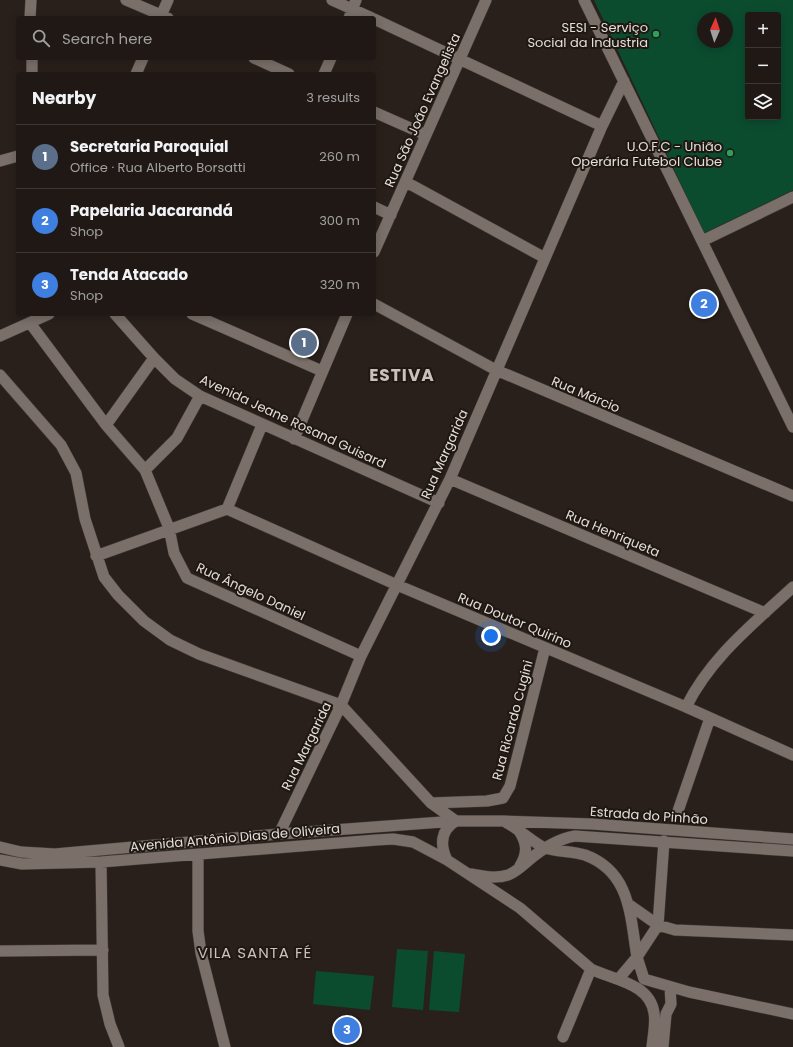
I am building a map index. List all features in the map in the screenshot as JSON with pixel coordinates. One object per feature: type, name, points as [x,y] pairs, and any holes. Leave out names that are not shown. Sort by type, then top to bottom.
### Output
[{"type":"street","points":[[30,16],[31,0]]},
{"type":"street","points":[[126,0],[161,16]]},
{"type":"street","points":[[163,16],[168,0]]},
{"type":"street","points":[[332,0],[368,16]]},
{"type":"street","name":"Rua São João Evangelista","points":[[376,248],[486,0]]},
{"type":"street","points":[[584,0],[793,427]]},
{"type":"street","points":[[376,19],[602,126]]},
{"type":"street","points":[[32,60],[32,72]]},
{"type":"street","points":[[137,72],[142,60]]},
{"type":"street","points":[[258,60],[285,72]]},
{"type":"street","points":[[325,72],[330,60]]},
{"type":"street","name":"Rua Margarida","points":[[279,834],[341,706],[361,656],[450,479],[602,126],[624,81]]},
{"type":"street","points":[[376,113],[426,135]]},
{"type":"street","points":[[0,161],[16,157]]},
{"type":"street","points":[[406,182],[545,258]]},
{"type":"street","points":[[702,242],[792,199]]},
{"type":"street","points":[[376,208],[391,215]]},
{"type":"street","name":"Rua Márcio","points":[[376,305],[496,370],[793,496]]},
{"type":"street","points":[[0,336],[45,316]]},
{"type":"street","name":"Avenida Jeane Rosand Guisard","points":[[117,316],[154,358],[176,379],[200,396],[439,503]]},
{"type":"street","points":[[197,316],[322,371]]},
{"type":"street","points":[[294,439],[346,316]]},
{"type":"street","name":"Rua Ângelo Daniel","points":[[30,323],[106,425],[145,470],[169,528],[174,553],[187,578],[216,593],[361,656]]},
{"type":"street","points":[[106,425],[154,358]]},
{"type":"street","points":[[0,375],[61,446],[76,473],[85,519],[96,556],[104,577],[118,595],[144,622],[170,640],[199,654],[341,706],[431,803],[456,821],[450,824],[444,833],[442,843],[447,860]]},
{"type":"street","points":[[145,470],[177,438],[200,396]]},
{"type":"street","points":[[96,556],[169,528],[227,509],[262,425]]},
{"type":"street","name":"Rua Henriqueta","points":[[450,479],[765,613]]},
{"type":"street","name":"Rua Doutor Quirino","points":[[227,509],[397,585],[686,707],[793,755]]},
{"type":"street","points":[[686,707],[707,671],[730,646],[793,587]]},
{"type":"street","name":"Rua Ricardo Cugini","points":[[431,803],[487,801],[503,798],[510,786],[545,648]]},
{"type":"street","points":[[678,811],[710,718]]},
{"type":"street","points":[[503,820],[517,828],[544,848],[584,855],[598,861],[617,878],[628,904],[637,957],[644,979],[668,987],[793,1014]]},
{"type":"street","name":"Estrada do Pinhão","points":[[0,847],[21,852],[55,854],[279,834],[456,821],[503,820],[592,824],[793,839]]},
{"type":"street","points":[[517,828],[525,841],[526,847],[525,859],[517,870]]},
{"type":"street","points":[[463,872],[486,877],[508,875],[517,870],[544,848],[560,840],[575,836],[793,851]]},
{"type":"street","name":"Avenida Antônio Dias de Oliveira","points":[[0,860],[22,864],[101,862],[393,839],[412,842],[447,860],[463,872],[520,908],[591,968],[604,975],[634,985],[640,989],[654,1012]]},
{"type":"street","points":[[621,980],[621,976],[637,957],[658,925],[664,841]]},
{"type":"street","points":[[198,855],[198,931],[201,953],[225,1047]]},
{"type":"street","points":[[101,862],[104,995],[110,1024],[119,1047]]},
{"type":"street","points":[[628,904],[658,925],[675,930],[793,935]]},
{"type":"street","points":[[0,951],[103,950]]},
{"type":"street","points":[[563,1038],[591,968]]},
{"type":"street","points":[[652,1047],[654,995],[658,990],[668,987]]},
{"type":"street","points":[[663,1047],[666,1014],[671,1004],[668,987]]},
{"type":"green space","name":"U.O.F.C - União Operária Futebol Clube","points":[[594,0],[793,0],[793,190],[704,233]]},
{"type":"green space","points":[[397,949],[428,951],[423,1010],[392,1007]]},
{"type":"green space","points":[[434,951],[465,954],[459,1012],[429,1010]]},
{"type":"green space","points":[[316,971],[374,976],[370,1010],[313,1004]]},
{"type":"place","name":"SESI - Serviço Social da Industria","points":[[656,34]]},
{"type":"place","name":"U.O.F.C - União Operária Futebol Clube","points":[[730,153]]},
{"type":"place","name":"Papelaria Jacarandá","points":[[704,304]]},
{"type":"place","name":"Secretaria Paroquial","points":[[304,343]]},
{"type":"place","name":"Tenda Atacado","points":[[347,1030]]},
{"type":"district","name":"ESTIVA","points":[[402,375]]},
{"type":"district","name":"VILA SANTA FÉ","points":[[255,953]]}]
